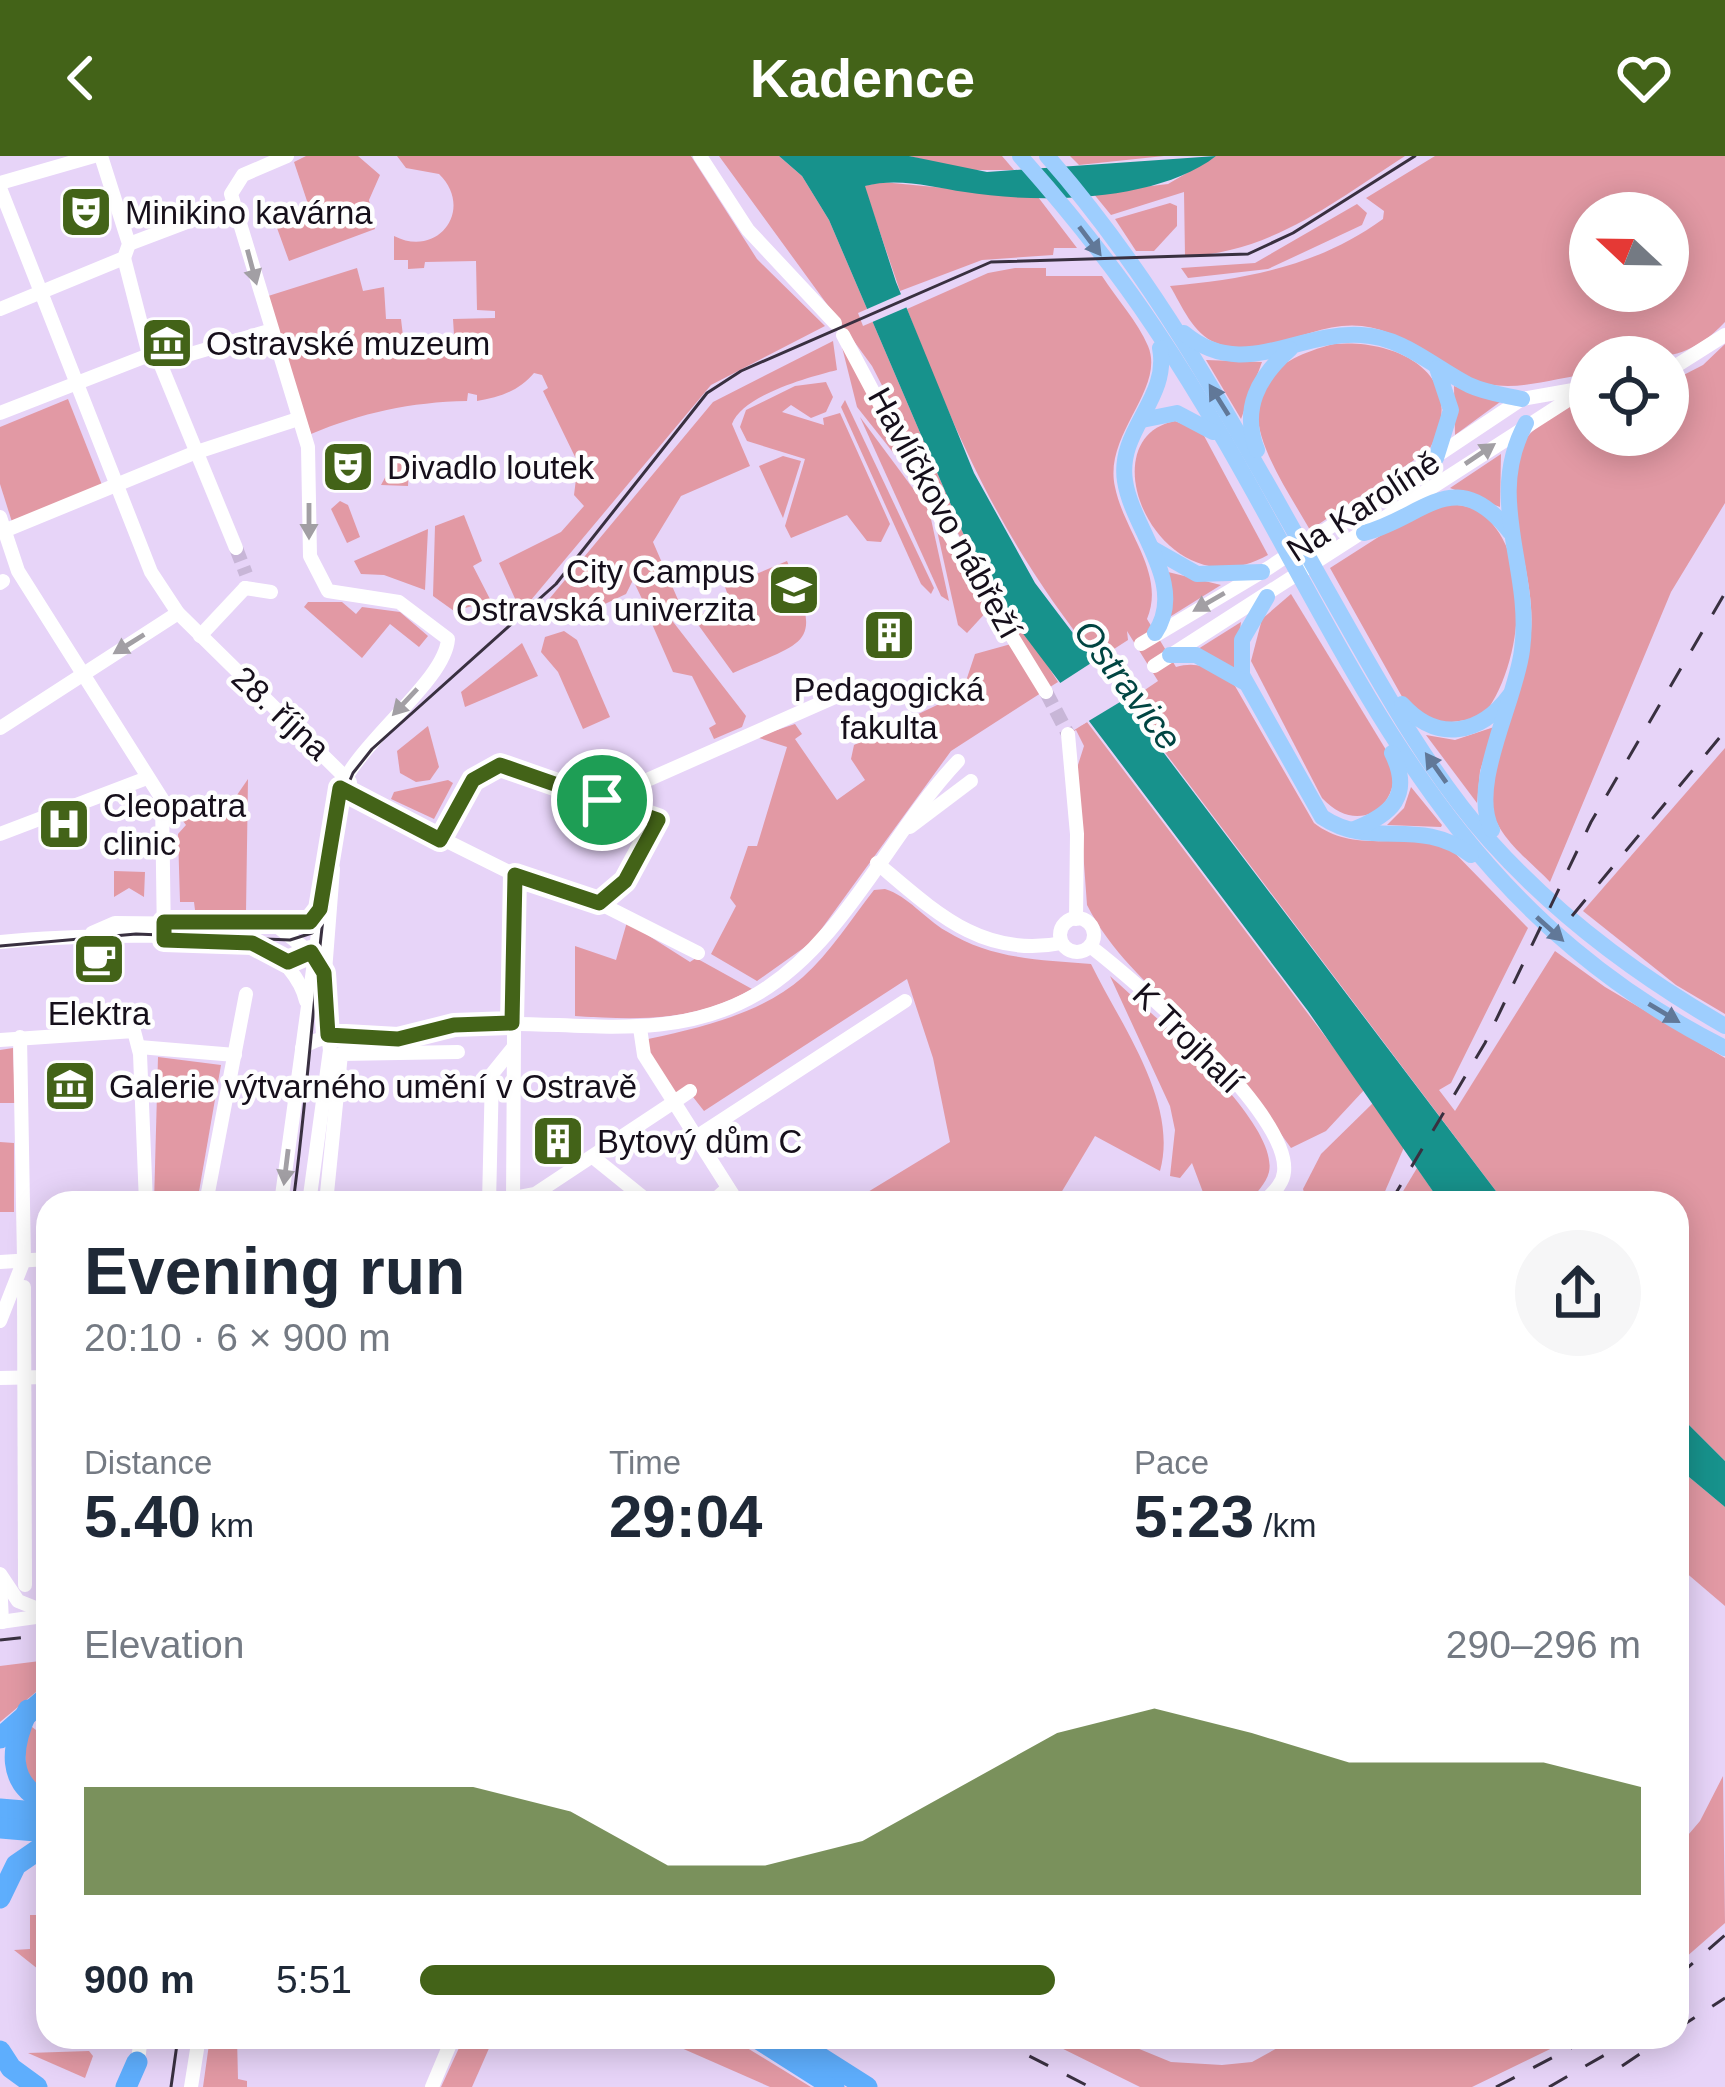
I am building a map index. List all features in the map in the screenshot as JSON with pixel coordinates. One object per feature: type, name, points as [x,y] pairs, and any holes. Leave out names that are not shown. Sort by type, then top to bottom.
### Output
[{"type":"highway","points":[[0,1738],[36,1704]]},
{"type":"highway","points":[[28,1709],[15,1742],[15,1768],[27,1790],[36,1796]]},
{"type":"highway","points":[[0,1898],[14,1868],[36,1852]]},
{"type":"highway","points":[[774,2049],[834,2087]]},
{"type":"highway","points":[[807,2049],[867,2087]]},
{"type":"highway","points":[[0,2051],[27,2085]]},
{"type":"main road","points":[[1020,156],[1163,325],[1265,480],[1371,667],[1503,867]]},
{"type":"main road","points":[[1047,156],[1112,236],[1377,718],[1402,774],[1401,793],[1387,815],[1352,830]]},
{"type":"main road","points":[[1163,325],[1214,353],[1242,356],[1335,336],[1371,336],[1405,346],[1482,391],[1522,399]]},
{"type":"main road","points":[[1148,639],[1164,601],[1153,549],[1132,505],[1124,472],[1128,445],[1163,375],[1163,325]]},
{"type":"main road","points":[[1265,480],[1250,431],[1250,411],[1263,377],[1290,349]]},
{"type":"main road","points":[[1436,367],[1451,410],[1436,458]]},
{"type":"main road","points":[[1142,420],[1180,414],[1218,436]]},
{"type":"main road","points":[[1503,867],[1483,803],[1516,684],[1524,605],[1511,533],[1507,466],[1526,423]]},
{"type":"main road","points":[[1364,533],[1423,503],[1451,497],[1483,505],[1511,533]]},
{"type":"main road","points":[[1153,549],[1197,574],[1262,572]]},
{"type":"main road","points":[[1267,597],[1242,640],[1244,682],[1315,808],[1327,821],[1352,830],[1439,835],[1503,867],[1618,958],[1725,1026]]},
{"type":"main road","points":[[1162,660],[1196,655],[1244,682]]},
{"type":"main road","points":[[1371,667],[1414,716],[1449,731],[1484,722],[1516,684]]},
{"type":"main road","points":[[1377,718],[1503,867],[1606,974],[1725,1048]]},
{"type":"street","points":[[42,292],[0,186],[98,156],[155,359],[236,548]]},
{"type":"street","points":[[283,1191],[313,952],[344,785],[434,671],[448,639],[399,602],[328,590],[310,556],[309,468],[231,194],[243,175],[287,156]]},
{"type":"street","name":"Havlíčkovo nábřeží","points":[[700,156],[748,230],[839,329],[946,529],[1046,692]]},
{"type":"street","points":[[0,309],[126,247],[232,206]]},
{"type":"street","name":"28. října","points":[[42,292],[151,572],[178,614],[344,785],[325,979],[328,1035],[310,1191]]},
{"type":"street","points":[[0,413],[75,382],[268,331]]},
{"type":"street","points":[[1689,358],[1725,335]]},
{"type":"street","name":"Na Karolíně","points":[[1148,639],[1262,572],[1522,399],[1569,391]]},
{"type":"street","name":"Na Karolíně","points":[[1162,660],[1267,597],[1569,399]]},
{"type":"street","points":[[164,940],[161,799],[18,572],[3,528],[115,488],[194,453],[298,419]]},
{"type":"street","points":[[200,636],[246,581],[271,592]]},
{"type":"street","points":[[0,728],[178,614]]},
{"type":"street","points":[[602,800],[837,696]]},
{"type":"street","points":[[1068,734],[1077,834],[1076,919]]},
{"type":"street","points":[[302,1048],[328,1035],[398,1039],[454,1025],[640,1028],[702,1018],[772,984],[820,940],[958,761]]},
{"type":"street","points":[[440,840],[482,772],[504,765],[658,820],[625,881],[599,903]]},
{"type":"street","points":[[0,834],[147,778]]},
{"type":"street","points":[[896,837],[971,781]]},
{"type":"street","points":[[344,785],[440,840],[515,875],[599,903],[698,952]]},
{"type":"street","points":[[341,814],[352,802],[364,800]]},
{"type":"street","points":[[877,862],[940,916],[978,938],[1016,947],[1062,943],[1076,952],[1090,946],[1091,926],[1076,919]]},
{"type":"street","points":[[513,1191],[515,875]]},
{"type":"street","points":[[92,933],[115,923],[304,925],[320,909]]},
{"type":"street","points":[[1062,943],[1063,927],[1076,919]]},
{"type":"street","points":[[270,924],[313,952],[325,979]]},
{"type":"street","points":[[0,942],[92,933],[252,943],[281,959],[296,961],[313,952],[331,925]]},
{"type":"street","name":"K Trojhalí","points":[[1090,946],[1203,1046],[1251,1102],[1284,1164],[1281,1182],[1273,1191]]},
{"type":"street","points":[[281,959],[303,989],[307,1006]]},
{"type":"street","points":[[208,1191],[246,994]]},
{"type":"street","points":[[696,1137],[905,1001]]},
{"type":"street","points":[[640,1028],[644,1055],[730,1191]]},
{"type":"street","points":[[0,1040],[134,1030],[139,1047],[145,1191]]},
{"type":"street","points":[[0,1321],[24,1260],[20,1037]]},
{"type":"street","points":[[139,1047],[189,1047],[235,1055]]},
{"type":"street","points":[[489,1191],[491,1074],[513,1048]]},
{"type":"street","points":[[327,1191],[341,1054],[458,1052]]},
{"type":"street","points":[[540,1191],[690,1091]]},
{"type":"street","points":[[593,1157],[635,1191]]},
{"type":"street","points":[[725,1191],[728,1188]]},
{"type":"street","points":[[0,1262],[36,1260]]},
{"type":"street","points":[[25,1287],[25,1585]]},
{"type":"street","points":[[0,1378],[36,1378]]},
{"type":"street","points":[[0,1574],[19,1601],[36,1609]]},
{"type":"street","points":[[0,1574],[1,1622],[36,1616]]},
{"type":"street","points":[[133,2079],[139,2049]]},
{"type":"street","points":[[191,2087],[197,2049]]},
{"type":"street","points":[[432,2087],[448,2049]]},
{"type":"shaded area","points":[[306,156],[358,156],[380,175],[369,200],[375,229],[289,261],[277,228],[312,216],[294,162]]},
{"type":"shaded area","points":[[397,156],[691,156],[757,259],[825,326],[711,385],[521,612],[499,563],[561,532],[584,506],[574,495],[578,463],[543,391],[548,388],[542,375],[534,373],[515,389],[494,397],[477,401],[477,395],[468,393],[467,401],[387,410],[311,434],[265,297],[357,268],[363,291],[384,287],[386,319],[401,319],[403,336],[454,335],[453,319],[495,318],[495,311],[477,310],[476,261],[425,262],[424,268],[408,269],[408,260],[394,260],[394,236],[425,241],[437,236],[452,215],[453,202],[439,174],[406,168]]},
{"type":"shaded area","points":[[719,156],[779,156],[802,176],[829,220],[963,533],[1058,682],[1050,687],[982,580],[872,366]]},
{"type":"shaded area","points":[[779,156],[909,156],[987,172],[1216,156],[1162,183],[1096,196],[1027,198],[902,183],[865,186],[896,282],[974,473],[1035,583],[1496,1191],[1433,1191],[1308,1011],[1018,627],[963,533],[829,220],[802,176]]},
{"type":"shaded area","points":[[909,156],[1002,156],[1014,170],[965,170]]},
{"type":"shaded area","points":[[1070,156],[1164,156],[1079,165]]},
{"type":"shaded area","points":[[1216,156],[1405,156],[1301,222],[1216,253],[1185,256],[1184,192],[1111,215],[1093,193],[1168,184]]},
{"type":"shaded area","points":[[1435,156],[1725,156],[1725,322],[1689,348],[1689,336],[1569,336],[1569,378],[1501,386],[1471,379],[1396,336],[1362,326],[1325,329],[1252,348],[1216,343],[1195,326],[1170,286],[1255,274],[1308,259],[1358,235],[1383,219],[1384,211],[1366,198]]},
{"type":"shaded area","points":[[882,182],[1038,197],[1077,248],[1054,248],[1053,255],[982,260],[900,291],[864,186]]},
{"type":"shaded area","points":[[1170,203],[1177,206],[1177,226],[1154,251],[1136,251],[1115,219]]},
{"type":"shaded area","points":[[1357,204],[1367,213],[1362,225],[1268,269],[1188,278],[1181,268],[1255,263]]},
{"type":"shaded area","points":[[1046,268],[1046,276],[1102,276],[1148,346],[1149,379],[1118,449],[1115,487],[1148,569],[1151,602],[1147,619],[1176,667],[1208,668],[1235,686],[1314,823],[1344,838],[1444,842],[1528,928],[1451,1083],[1439,1090],[1455,1111],[1555,951],[1605,987],[1725,1058],[1725,1461],[1689,1425],[1689,1191],[1496,1191],[1127,702],[1158,681],[1127,631],[1128,640],[1097,660],[1010,534],[966,450],[907,309],[988,273]]},
{"type":"shaded area","points":[[840,339],[919,485],[857,407]]},
{"type":"shaded area","points":[[833,341],[837,370],[749,404],[732,424],[750,466],[681,496],[653,542],[679,602],[649,618],[657,603],[642,599],[633,580],[626,594],[590,611],[530,622],[713,402]]},
{"type":"shaded area","points":[[1334,344],[1383,348],[1422,367],[1435,383],[1441,402],[1440,424],[1429,450],[1310,530],[1265,448],[1258,422],[1259,398],[1270,376],[1294,358]]},
{"type":"shaded area","points":[[1725,344],[1725,503],[1671,592],[1550,882],[1505,836],[1491,803],[1495,767],[1531,633],[1514,503],[1516,460],[1535,429],[1569,407],[1569,456],[1689,456],[1689,372]]},
{"type":"shaded area","points":[[1206,360],[1262,362],[1241,419]]},
{"type":"shaded area","points":[[826,382],[833,397],[826,412],[811,418],[791,405],[782,412],[824,425],[823,418],[840,413],[890,524],[881,542],[867,541],[847,515],[791,538],[785,526],[805,459],[747,441],[740,427],[746,410],[795,386]]},
{"type":"shaded area","points":[[1454,386],[1500,402],[1455,435]]},
{"type":"shaded area","points":[[68,399],[102,485],[12,522],[0,484],[0,427]]},
{"type":"shaded area","points":[[845,400],[934,588],[931,594],[921,584],[841,407]]},
{"type":"shaded area","points":[[860,417],[929,510],[949,601],[941,596]]},
{"type":"shaded area","points":[[1175,421],[1202,432],[1268,555],[1230,567],[1196,562],[1168,544],[1147,517],[1136,487],[1136,458],[1148,434]]},
{"type":"shaded area","points":[[399,452],[409,466],[408,486],[381,485]]},
{"type":"shaded area","points":[[1501,454],[1500,507],[1450,488]]},
{"type":"shaded area","points":[[783,456],[801,461],[783,518],[759,466]]},
{"type":"shaded area","points":[[340,501],[348,505],[360,537],[347,543],[331,509]]},
{"type":"shaded area","points":[[1442,503],[1474,509],[1497,529],[1516,582],[1517,612],[1506,671],[1481,718],[1437,724],[1405,702],[1330,568],[1427,506]]},
{"type":"shaded area","points":[[932,508],[989,609],[967,633],[958,625]]},
{"type":"shaded area","points":[[464,515],[482,561],[473,566],[491,601],[454,611],[433,596],[435,526]]},
{"type":"shaded area","points":[[428,529],[425,590],[384,575],[361,574],[354,561]]},
{"type":"shaded area","points":[[787,561],[805,610],[802,636],[779,653],[733,673],[694,619],[729,598],[725,587]]},
{"type":"shaded area","points":[[1168,572],[1221,585],[1168,618]]},
{"type":"shaded area","points":[[1291,594],[1394,763],[1390,794],[1373,812],[1348,815],[1322,798],[1251,661],[1262,619]]},
{"type":"shaded area","points":[[308,602],[342,602],[356,614],[362,607],[400,612],[428,636],[419,647],[390,624],[362,658],[304,607]]},
{"type":"shaded area","points":[[667,614],[746,716],[742,727],[714,739],[709,728],[716,724],[692,676],[673,672],[652,624]]},
{"type":"shaded area","points":[[1241,622],[1235,670],[1198,649]]},
{"type":"shaded area","points":[[564,631],[577,640],[610,717],[583,729],[558,672],[541,652],[545,637]]},
{"type":"shaded area","points":[[522,643],[538,676],[465,707],[461,692]]},
{"type":"shaded area","points":[[1011,644],[1041,693],[951,751],[812,942],[757,981],[711,954],[736,906],[730,898],[748,846],[757,846],[787,747],[756,737],[795,724],[802,734],[795,739],[837,800],[865,780],[851,759],[854,745],[962,693],[975,654]]},
{"type":"shaded area","points":[[1087,722],[1365,1089],[1326,1131],[1291,1148],[1228,1064],[1140,976],[1098,925],[1087,905],[1077,768],[1084,746],[1076,730],[1068,734]]},
{"type":"shaded area","points":[[428,726],[439,767],[430,780],[416,782],[400,773],[397,751]]},
{"type":"shaded area","points":[[1494,727],[1480,771],[1477,803],[1426,735],[1455,740]]},
{"type":"shaded area","points":[[1725,748],[1725,1014],[1676,985],[1583,911]]},
{"type":"shaded area","points":[[248,779],[246,912],[195,910],[194,902],[180,902],[178,834],[186,825],[177,813],[181,803],[237,795]]},
{"type":"shaded area","points":[[448,780],[453,783],[434,819],[391,799],[394,792]]},
{"type":"shaded area","points":[[1411,787],[1441,827],[1387,825],[1404,808]]},
{"type":"shaded area","points":[[114,871],[145,872],[144,897],[129,888],[114,897]]},
{"type":"shaded area","points":[[885,889],[901,897],[946,931],[980,947],[1091,964],[1154,1091],[1164,1145],[1160,1171],[1095,1136],[1062,1191],[869,1191],[950,1142],[933,1058],[907,979],[704,1111],[686,1088],[671,1098],[639,1041],[725,1019],[786,990],[822,957],[874,890]]},
{"type":"shaded area","points":[[627,922],[690,962],[696,958],[752,989],[688,1013],[644,1018],[575,1016],[575,946],[616,960]]},
{"type":"shaded area","points":[[1110,976],[1207,1067],[1254,1125],[1267,1150],[1269,1172],[1258,1191],[1202,1191],[1192,1163],[1180,1178],[1170,1176],[1175,1130],[1170,1106]]},
{"type":"shaded area","points":[[13,1048],[15,1103],[0,1103],[0,1050]]},
{"type":"shaded area","points":[[158,1057],[221,1065],[199,1191],[154,1191]]},
{"type":"shaded area","points":[[1374,1102],[1405,1145],[1385,1191],[1304,1191],[1321,1154]]},
{"type":"shaded area","points":[[0,1142],[14,1143],[14,1212],[0,1212]]},
{"type":"shaded area","points":[[1417,1168],[1433,1191],[1403,1191]]},
{"type":"shaded area","points":[[1689,1425],[1725,1461],[1725,1507],[1689,1477]]},
{"type":"shaded area","points":[[1689,1477],[1725,1507],[1725,1606],[1689,1575]]},
{"type":"shaded area","points":[[36,1662],[36,1692],[0,1722],[0,1666]]},
{"type":"shaded area","points":[[32,1727],[36,1730],[36,1785],[27,1779],[24,1740]]},
{"type":"shaded area","points":[[1723,1776],[1725,1923],[1689,1954],[1689,1834]]},
{"type":"shaded area","points":[[30,1915],[36,1915],[36,1967],[14,1950],[30,1949]]},
{"type":"shaded area","points":[[208,2049],[237,2049],[238,2079],[247,2081],[247,2087],[203,2087]]},
{"type":"shaded area","points":[[458,2049],[489,2049],[472,2087],[441,2087]]},
{"type":"shaded area","points":[[684,2049],[749,2049],[811,2087],[770,2087]]},
{"type":"shaded area","points":[[1063,2049],[1139,2049],[1171,2062],[1222,2065],[1252,2062],[1276,2049],[1550,2049],[1472,2087],[1140,2087]]},
{"type":"shaded area","points":[[89,2051],[93,2056],[85,2078],[28,2053]]},
{"type":"pier","points":[[906,292],[912,305],[863,326],[858,313]]},
{"type":"pier","points":[[1102,656],[1130,696],[1082,725],[1054,687]]},
{"type":"tunnel","points":[[236,548],[246,574]]},
{"type":"tunnel","points":[[1046,692],[1068,734]]},
{"type":"tram line","points":[[294,1191],[331,856],[339,806],[353,773],[372,749],[556,584],[707,393],[741,371],[991,262],[1248,254],[1293,233],[1415,156]]},
{"type":"tram line","points":[[0,946],[136,934],[290,940],[312,933],[324,918]]},
{"type":"tram line","points":[[171,2087],[176,2049]]},
{"type":"railway","points":[[1397,1191],[1485,1043],[1591,822],[1725,593]]},
{"type":"railway","points":[[1572,916],[1725,731]]},
{"type":"railway","points":[[0,1640],[36,1636]]},
{"type":"railway","points":[[1689,1966],[1725,1935]]},
{"type":"railway","points":[[1689,2021],[1725,1998]]},
{"type":"railway","points":[[1016,2049],[1090,2087]]},
{"type":"railway","points":[[1496,2087],[1569,2049]]},
{"type":"railway","points":[[1549,2087],[1615,2049]]},
{"type":"railway","points":[[1622,2066],[1647,2049]]},
{"type":"place","name":"Minikino kavárna","points":[[86,212]]},
{"type":"place","name":"Ostravské muzeum","points":[[167,343]]},
{"type":"place","name":"Divadlo loutek","points":[[348,467]]},
{"type":"place","name":"City Campus Ostravská univerzita","points":[[794,590]]},
{"type":"place","name":"Pedagogická fakulta","points":[[889,635]]},
{"type":"place","name":"Cleopatra clinic","points":[[64,824]]},
{"type":"place","name":"Elektra","points":[[99,959]]},
{"type":"place","name":"Galerie výtvarného umění v Ostravě","points":[[70,1086]]},
{"type":"place","name":"Bytový dům C","points":[[558,1141]]},
{"type":"route","points":[[500,765],[602,800],[658,820],[625,881],[599,903],[515,875],[512,1023],[454,1025],[398,1039],[328,1035],[324,973],[311,952],[288,962],[252,943],[164,940],[164,922],[301,926],[310,922],[320,909],[340,788],[440,840],[473,780],[500,765]]},
{"type":"water label","name":"Ostravice","points":[[1128,685]]}]
